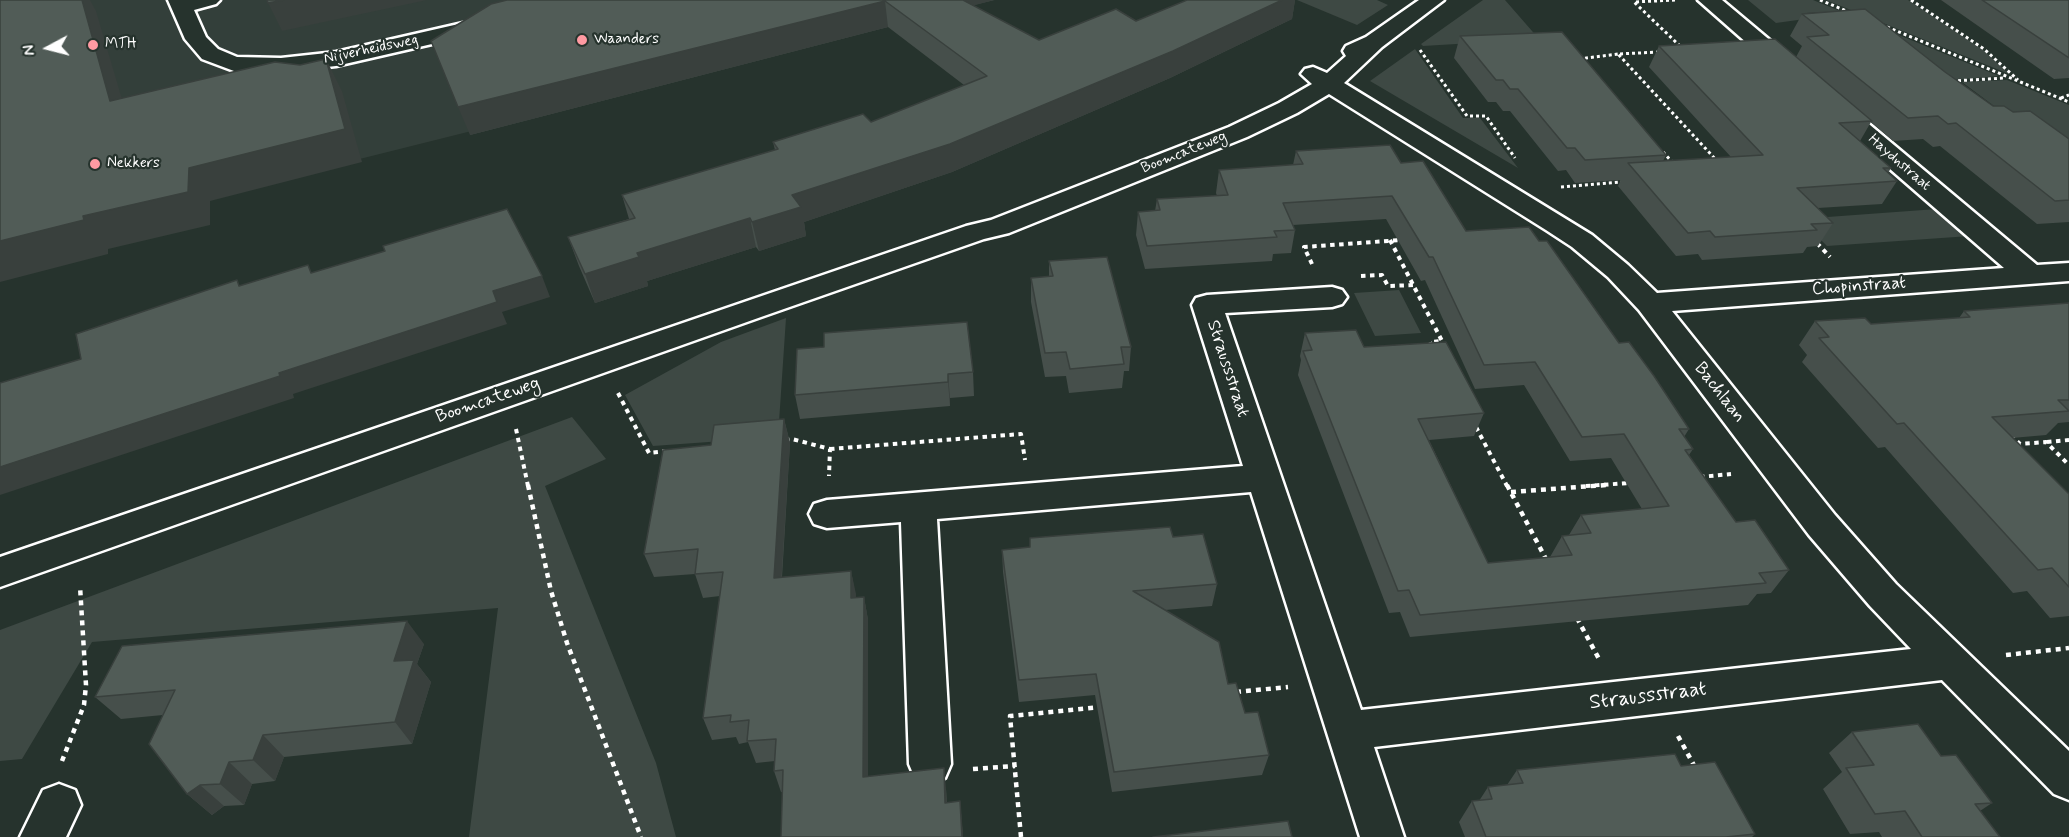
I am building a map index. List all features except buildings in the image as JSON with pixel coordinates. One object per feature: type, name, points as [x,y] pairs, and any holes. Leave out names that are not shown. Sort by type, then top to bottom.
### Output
[{"type":"street","points":[[181,3],[208,0]]},
{"type":"street","name":"Haydnstraat","points":[[1709,0],[2029,274]]},
{"type":"street","name":"Boomcateweg","points":[[0,572],[976,232],[999,227],[1238,132],[1288,108],[1322,78],[1374,42],[1421,2]]},
{"type":"street","name":"Nijverheidsweg","points":[[181,3],[196,39],[210,54],[234,64],[269,65],[336,59],[510,19]]},
{"type":"street","name":"Bachlaan","points":[[1322,78],[1582,241],[1618,271],[1650,303],[1822,525],[1883,595],[2069,780]]},
{"type":"street","name":"Chopinstraat","points":[[1650,303],[2069,272]]},
{"type":"street","name":"Straussstraat","points":[[1330,297],[1207,305],[1262,478],[1382,837]]},
{"type":"street","points":[[827,514],[1262,478]]},
{"type":"street","points":[[918,506],[930,764]]},
{"type":"street","name":"Straussstraat","points":[[1348,731],[1948,662]]},
{"type":"path","points":[[1680,0],[1634,2],[1687,53]]},
{"type":"path","points":[[1820,0],[1854,14]]},
{"type":"path","points":[[1911,0],[1984,49],[2021,82]]},
{"type":"path","points":[[1887,27],[2069,102]]},
{"type":"path","points":[[1574,59],[1669,52]]},
{"type":"path","points":[[1618,54],[1721,165],[1710,165]]},
{"type":"path","points":[[1951,81],[2008,78]]},
{"type":"path","points":[[2060,99],[2069,95]]},
{"type":"path","points":[[1662,150],[1677,167]]},
{"type":"path","points":[[1556,187],[1627,182]]},
{"type":"path","points":[[1813,239],[1860,287]]},
{"type":"path","points":[[1390,240],[1442,341],[1430,342],[1435,352]]},
{"type":"path","points":[[1330,297],[1304,247],[1402,240]]},
{"type":"path","points":[[617,393],[649,453],[673,451]]},
{"type":"path","points":[[1473,422],[1550,567]]},
{"type":"path","points":[[2003,427],[2020,444],[2069,440]]},
{"type":"path","points":[[516,429],[551,591],[567,644],[640,837]]},
{"type":"path","points":[[780,440],[792,439],[830,449],[1021,434],[1030,497]]},
{"type":"path","points":[[2046,442],[2069,465]]},
{"type":"path","points":[[827,514],[830,449]]},
{"type":"path","points":[[1698,477],[1733,474],[1726,465]]},
{"type":"path","points":[[1511,492],[1639,482]]},
{"type":"path","points":[[54,801],[80,722],[85,695],[80,586]]},
{"type":"path","points":[[1571,608],[1700,777]]},
{"type":"path","points":[[1224,694],[1331,682]]},
{"type":"path","points":[[1021,837],[1010,716],[1105,706]]},
{"type":"shaded area","points":[[0,0],[995,0],[0,249]]},
{"type":"shaded area","points":[[1297,0],[1377,0],[1388,5],[1357,25]]},
{"type":"shaded area","points":[[1483,0],[1505,0],[1539,39],[1423,46],[1421,44]]},
{"type":"shaded area","points":[[1748,0],[1813,0],[1999,76],[1951,80],[1884,36],[1829,12],[1807,13],[1812,18],[1776,23]]},
{"type":"shaded area","points":[[1826,0],[1908,0],[1982,49],[2009,74]]},
{"type":"shaded area","points":[[1415,49],[1463,118],[1480,118],[1518,168],[1370,81]]},
{"type":"shaded area","points":[[2007,80],[2069,105],[2069,155],[2010,118],[1962,82]]},
{"type":"shaded area","points":[[1937,209],[1970,236],[1827,246],[1800,219]]},
{"type":"shaded area","points":[[1399,290],[1421,333],[1375,336],[1354,293]]},
{"type":"shaded area","points":[[786,318],[778,437],[653,446],[625,395],[721,342]]},
{"type":"shaded area","points":[[572,417],[606,459],[545,486],[656,763],[676,837],[469,837],[498,608],[92,642],[22,759],[0,761],[0,630]]},
{"type":"place","name":"Waanders","points":[[582,40]]},
{"type":"place","name":"MTH","points":[[93,45]]},
{"type":"place","name":"Nekkers","points":[[95,164]]}]
